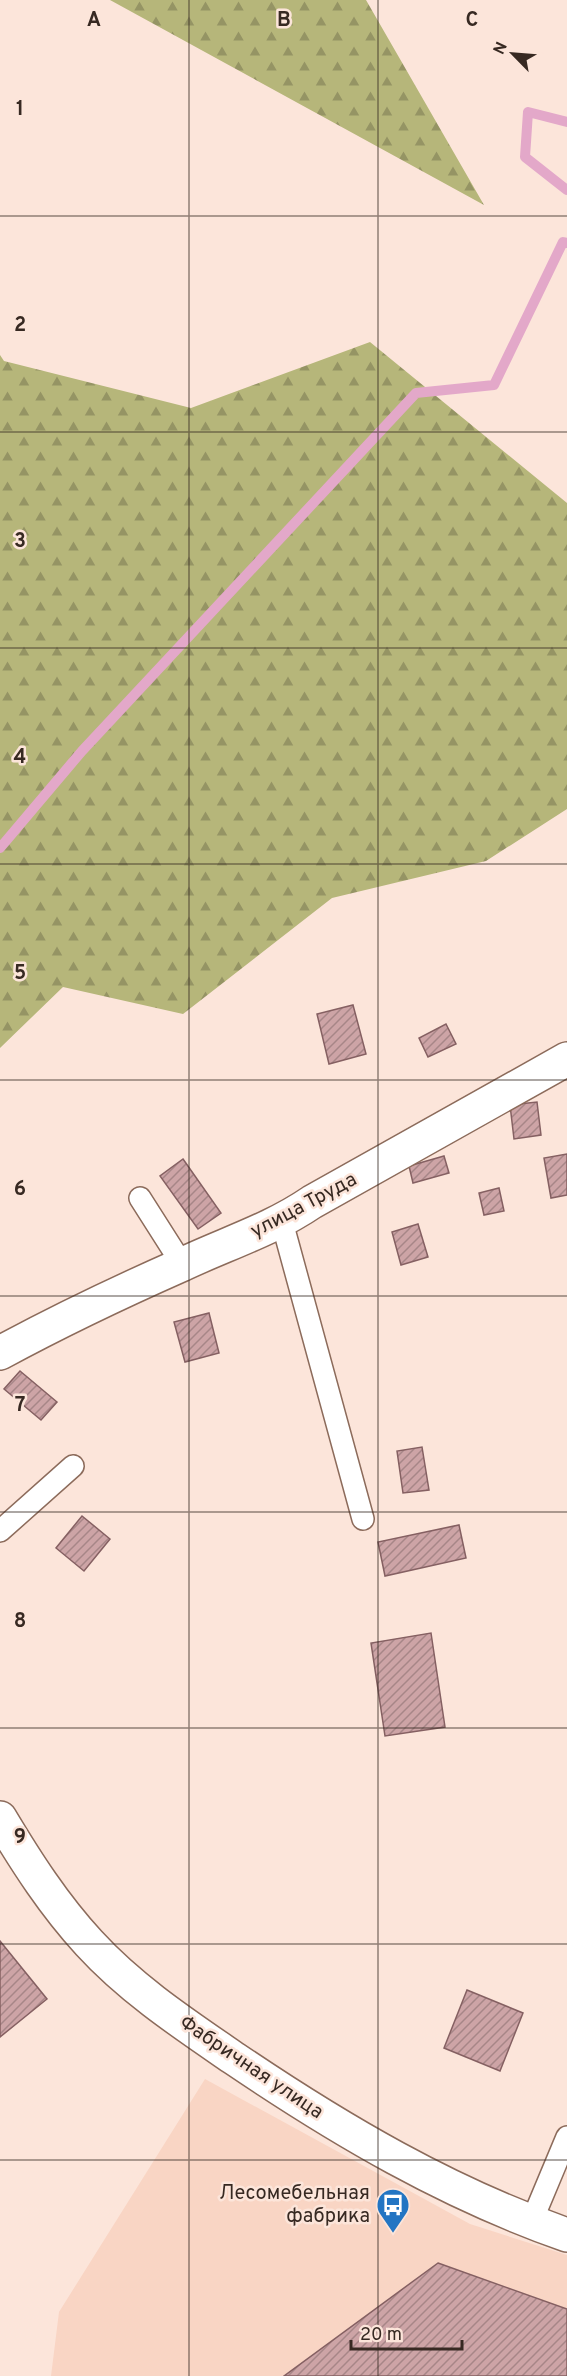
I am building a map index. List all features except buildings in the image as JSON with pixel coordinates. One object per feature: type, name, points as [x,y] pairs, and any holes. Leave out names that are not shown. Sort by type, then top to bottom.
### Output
[{"type":"street","name":"улица Труда","points":[[0,1353],[42,1330],[182,1264],[282,1222],[312,1202],[567,1059]]},
{"type":"street","name":"Фабричная улица","points":[[2,1827],[44,1890],[90,1944],[134,1986],[205,2038],[333,2124],[441,2184],[531,2223],[567,2235]]},
{"type":"lane","points":[[140,1198],[182,1264]]},
{"type":"lane","points":[[282,1222],[363,1519]]},
{"type":"lane","points":[[0,1531],[73,1466]]},
{"type":"lane","points":[[531,2223],[567,2137]]},
{"type":"shaded area","points":[[205,2079],[470,2224],[567,2255],[567,2376],[51,2376],[59,2312]]},
{"type":"green space","points":[[110,0],[366,0],[484,205]]},
{"type":"green space","points":[[370,342],[567,503],[567,809],[486,861],[332,898],[183,1014],[63,987],[0,1048],[0,355],[4,361],[191,408]]},
{"type":"waterway","points":[[567,122],[528,112],[525,157],[567,190]]},
{"type":"waterway","points":[[0,848],[82,751],[416,393],[494,385],[563,242],[567,243]]},
{"type":"place","name":"Лесомебельная фабрика","points":[[393,2234]]}]
